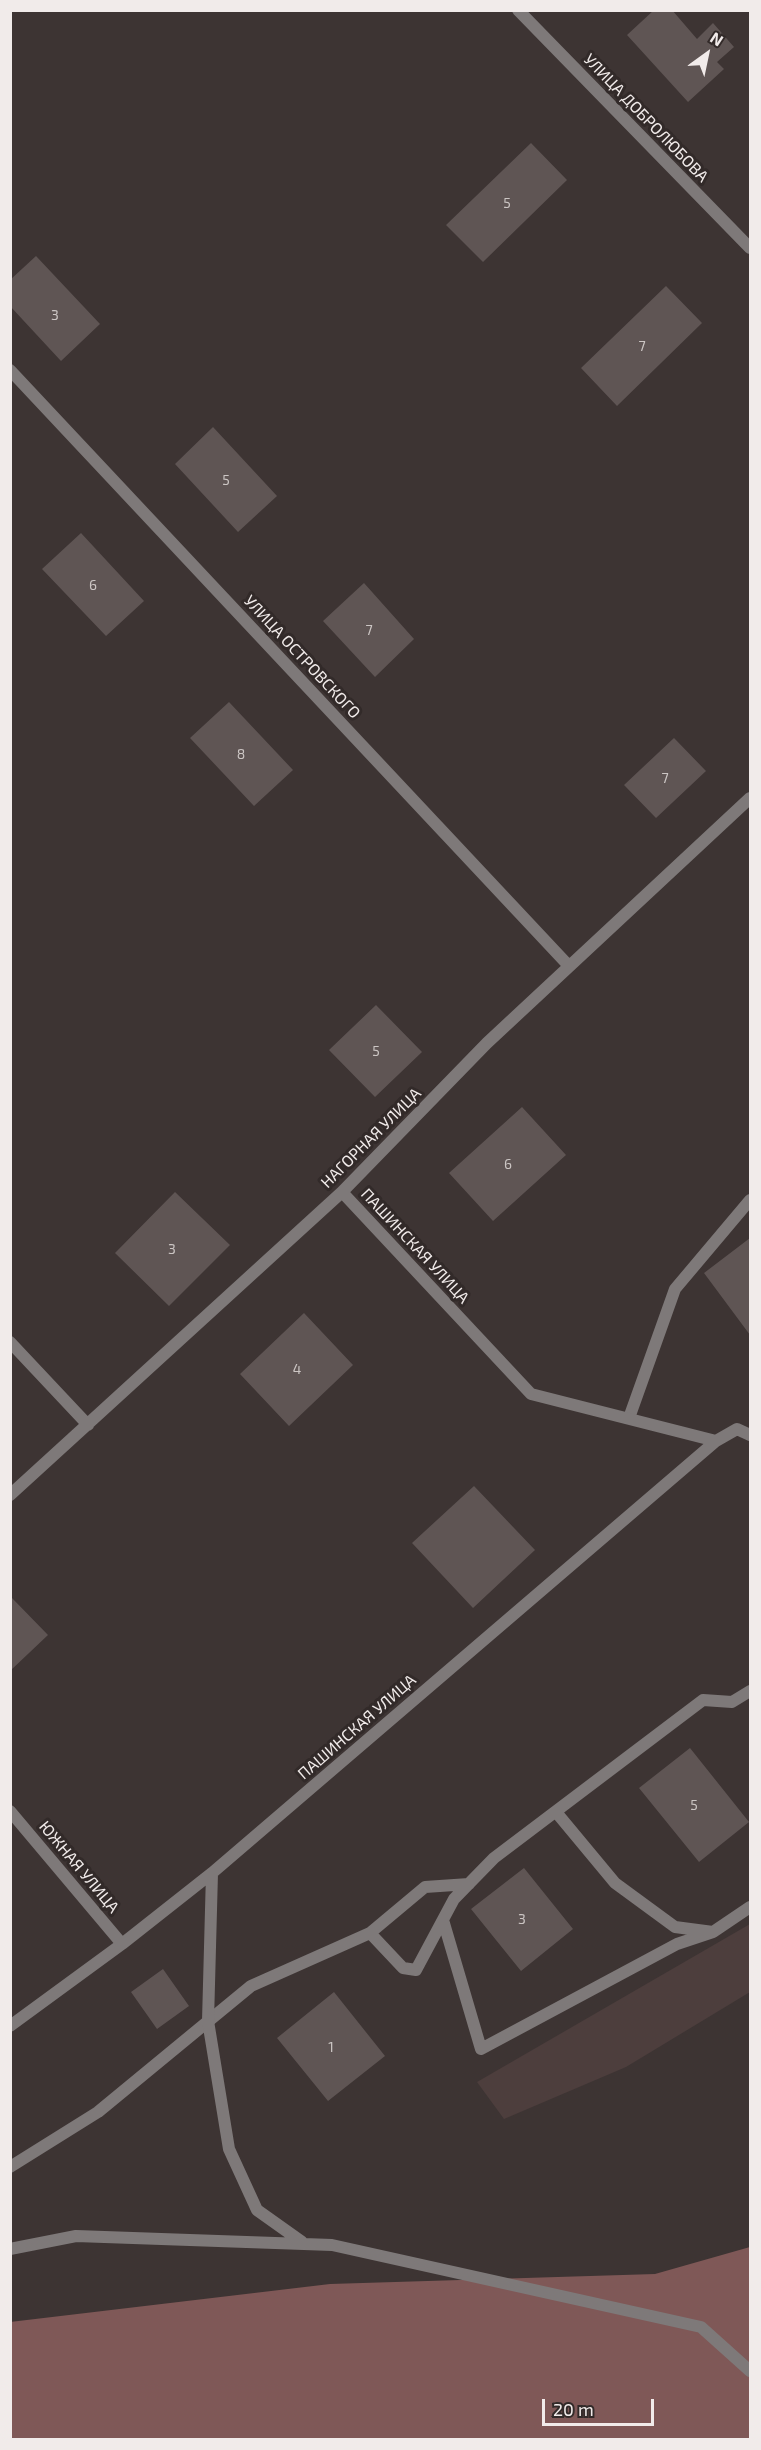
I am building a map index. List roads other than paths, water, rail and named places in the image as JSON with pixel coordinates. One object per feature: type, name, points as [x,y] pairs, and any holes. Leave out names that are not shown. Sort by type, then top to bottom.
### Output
[{"type":"street","name":"УЛИЦА ДОБРОЛЮБОВА","points":[[518,10],[750,248]]},
{"type":"street","name":"УЛИЦА ОСТРОВСКОГО","points":[[10,370],[569,966]]},
{"type":"street","name":"НАГОРНАЯ УЛИЦА","points":[[10,1495],[342,1192],[488,1043],[750,798]]},
{"type":"street","name":"ПАШИНСКАЯ УЛИЦА","points":[[342,1192],[531,1394],[716,1441]]},
{"type":"street","points":[[628,1418],[675,1289],[750,1200]]},
{"type":"street","points":[[10,1342],[88,1425]]},
{"type":"street","name":"ПАШИНСКАЯ УЛИЦА","points":[[10,2026],[122,1944],[212,1873],[716,1441],[737,1429],[750,1435]]},
{"type":"street","points":[[370,1933],[403,1968],[416,1970],[454,1899],[495,1858],[704,1700],[732,1702],[750,1691]]},
{"type":"street","name":"ЮЖНАЯ УЛИЦА","points":[[10,1811],[122,1944]]},
{"type":"street","points":[[556,1812],[615,1883],[675,1927],[713,1932]]},
{"type":"street","points":[[212,1873],[208,2021],[229,2149],[256,2210],[303,2243]]},
{"type":"street","points":[[10,2167],[99,2112],[251,1986],[370,1933],[425,1887],[469,1884]]},
{"type":"street","points":[[443,1920],[481,2049],[677,1944],[713,1932],[750,1907]]},
{"type":"street","points":[[10,2249],[76,2236],[332,2245],[701,2326],[750,2370]]}]
